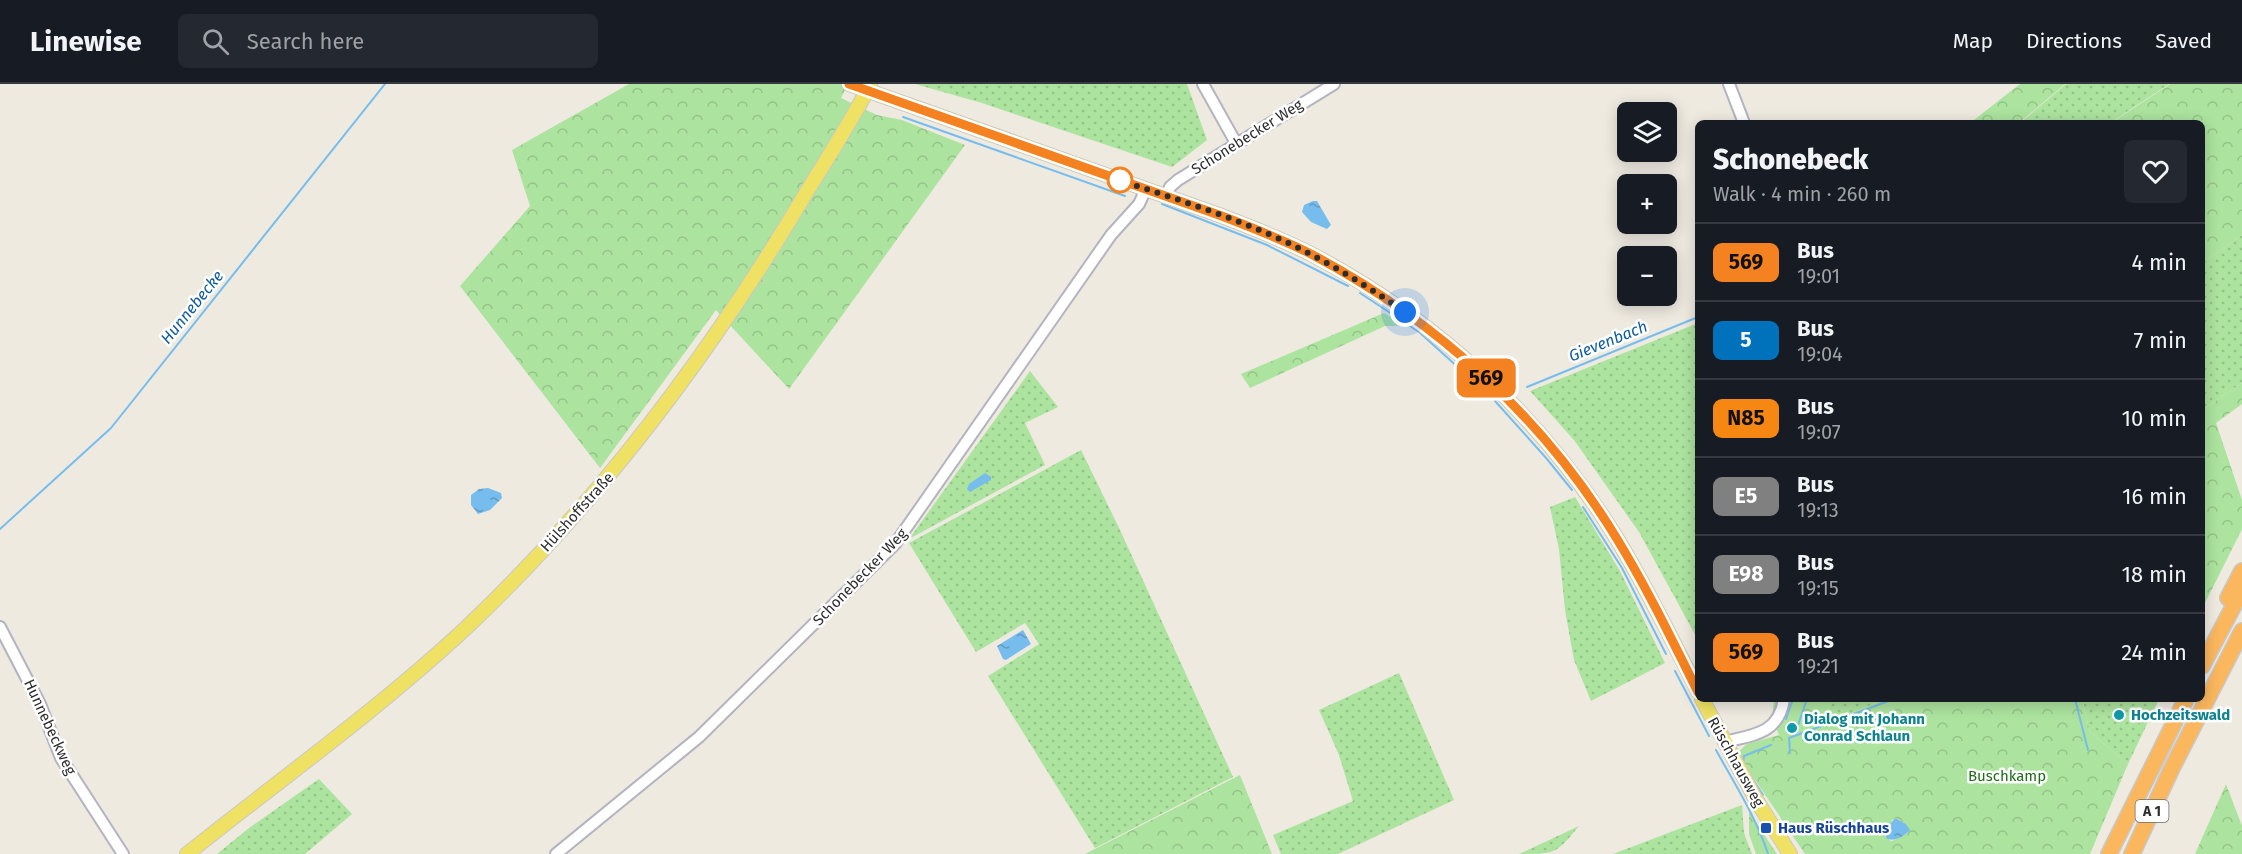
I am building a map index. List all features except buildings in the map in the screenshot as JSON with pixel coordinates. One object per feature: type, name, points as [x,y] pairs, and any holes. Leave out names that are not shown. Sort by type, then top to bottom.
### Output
[{"type":"highway","points":[[2223,624],[2223,609],[2242,571]]},
{"type":"highway","points":[[2205,660],[2242,590]]},
{"type":"highway","name":"A 1","points":[[2132,854],[2172,768],[2242,631]]},
{"type":"highway","name":"A 1","points":[[2109,854],[2185,702]]},
{"type":"main road","points":[[849,84],[869,88],[1272,236],[1320,259],[1424,325],[1470,363],[1533,425],[1570,470],[1618,539],[1695,686]]},
{"type":"main road","name":"Hülshoffstraße","points":[[187,854],[375,706],[441,650],[511,584],[585,505],[653,422],[717,335],[771,252],[869,88]]},
{"type":"main road","name":"Rüschhausweg","points":[[1704,702],[1755,798],[1790,854]]},
{"type":"street","points":[[1203,84],[1236,143]]},
{"type":"street","name":"Schonebecker Weg","points":[[1166,196],[1170,187],[1178,180],[1334,84]]},
{"type":"street","points":[[1729,84],[1743,120]]},
{"type":"street","name":"Schonebecker Weg","points":[[556,854],[699,737],[895,544],[1111,235],[1139,204],[1146,189]]},
{"type":"street","name":"Hunnebeckweg","points":[[0,627],[40,704],[61,758],[123,854]]},
{"type":"street","points":[[1724,742],[1751,736],[1770,728],[1780,716],[1784,702]]},
{"type":"green space","points":[[629,84],[848,84],[841,98],[877,115],[902,120],[965,145],[789,389],[716,310],[600,468],[460,286],[530,206],[512,150]]},
{"type":"green space","points":[[915,84],[1187,84],[1207,140],[1172,167],[982,103]]},
{"type":"green space","points":[[2020,84],[2065,84],[2023,120],[1974,120]]},
{"type":"green space","points":[[2066,84],[2169,84],[2115,120],[2024,120]]},
{"type":"green space","points":[[2170,84],[2242,84],[2242,235],[2205,261],[2205,120],[2116,120]]},
{"type":"green space","points":[[2242,235],[2242,383],[2205,408],[2205,261]]},
{"type":"green space","points":[[1384,313],[1407,326],[1385,326],[1250,388],[1241,374]]},
{"type":"green space","points":[[1695,324],[1695,635],[1639,532],[1574,440],[1530,391]]},
{"type":"green space","points":[[1030,371],[1058,407],[1025,423],[1045,465],[909,539]]},
{"type":"green space","points":[[2242,383],[2242,404],[2216,423],[2242,500],[2242,529],[2205,603],[2205,408]]},
{"type":"green space","points":[[1081,450],[1233,777],[1095,848],[988,676],[1039,644],[1025,623],[976,652],[909,543]]},
{"type":"green space","points":[[1575,497],[1620,571],[1665,663],[1591,701],[1574,660],[1565,610],[1559,549],[1550,507]]},
{"type":"green space","points":[[1399,673],[1454,800],[1338,854],[1281,854],[1273,835],[1353,801],[1339,755],[1319,710]]},
{"type":"green space","name":"Buschkamp","points":[[1774,702],[1831,702],[1824,724],[1879,702],[2083,702],[2090,732],[2128,764],[2090,854],[1805,854],[1737,753],[1747,744],[1779,735],[1772,718]],"holes":[[[1895,818],[1906,824],[1908,833],[1892,841],[1889,840],[1892,820]]]},
{"type":"green space","points":[[1831,702],[1879,702],[1824,724]]},
{"type":"green space","name":"Hochzeitswald","points":[[2083,702],[2158,702],[2128,764],[2090,732]]},
{"type":"green space","points":[[1240,775],[1272,854],[1085,854]]},
{"type":"green space","points":[[319,779],[352,814],[305,854],[217,854],[249,828]]},
{"type":"green space","points":[[2226,784],[2242,826],[2242,854],[2195,854]]},
{"type":"green space","points":[[1742,805],[1744,833],[1752,854],[1613,854]]},
{"type":"green space","points":[[1749,812],[1777,854],[1756,854],[1749,834]]},
{"type":"green space","points":[[1579,826],[1554,851],[1541,854],[1519,854]]},
{"type":"water","points":[[1317,201],[1331,225],[1327,229],[1311,222],[1302,212],[1304,205]]},
{"type":"water","points":[[985,473],[991,477],[991,480],[970,492],[967,489],[969,484]]},
{"type":"water","points":[[488,488],[501,493],[502,498],[490,510],[478,514],[471,505],[471,495],[479,489]]},
{"type":"water","points":[[1023,630],[1031,644],[1006,660],[1003,659],[997,646]]},
{"type":"water","points":[[1895,818],[1906,824],[1910,830],[1892,840],[1886,838],[1886,829]]},
{"type":"waterway","name":"Hunnebecke","points":[[0,529],[111,428],[385,84]]},
{"type":"waterway","points":[[903,117],[1125,196]]},
{"type":"waterway","points":[[1162,204],[1267,245],[1348,286]]},
{"type":"waterway","points":[[1360,293],[1419,332],[1481,388]]},
{"type":"waterway","name":"Gievenbach","points":[[1527,387],[1695,318]]},
{"type":"waterway","name":"Gievenbach","points":[[1495,401],[1572,490]]},
{"type":"waterway","name":"Gievenbach","points":[[1583,507],[1622,568],[1666,654]]},
{"type":"waterway","name":"Gievenbach","points":[[1675,671],[1709,736]]},
{"type":"waterway","points":[[1786,719],[1792,702]]},
{"type":"waterway","points":[[1798,725],[1806,702]]},
{"type":"waterway","points":[[1790,753],[1789,738],[1886,702]]},
{"type":"waterway","points":[[2076,702],[2088,750]]},
{"type":"waterway","points":[[1743,763],[1744,756],[1771,745]]},
{"type":"waterway","name":"Gievenbach","points":[[1716,750],[1751,814],[1768,854]]},
{"type":"waterway","points":[[1749,773],[1763,795]]},
{"type":"bus line","name":"569","points":[[849,84],[1219,215],[1272,236],[1350,276],[1424,325],[1501,392],[1525,416],[1570,470],[1618,539],[1695,686]]},
{"type":"place","name":"Hochzeitswald","points":[[2119,715]]},
{"type":"place","name":"Dialog mit Johann Conrad Schlaun","points":[[1792,728]]},
{"type":"place","name":"Haus Rüschhaus","points":[[1766,828]]},
{"type":"route","points":[[1120,180],[1113,178],[1272,236],[1350,276],[1405,312]]}]
